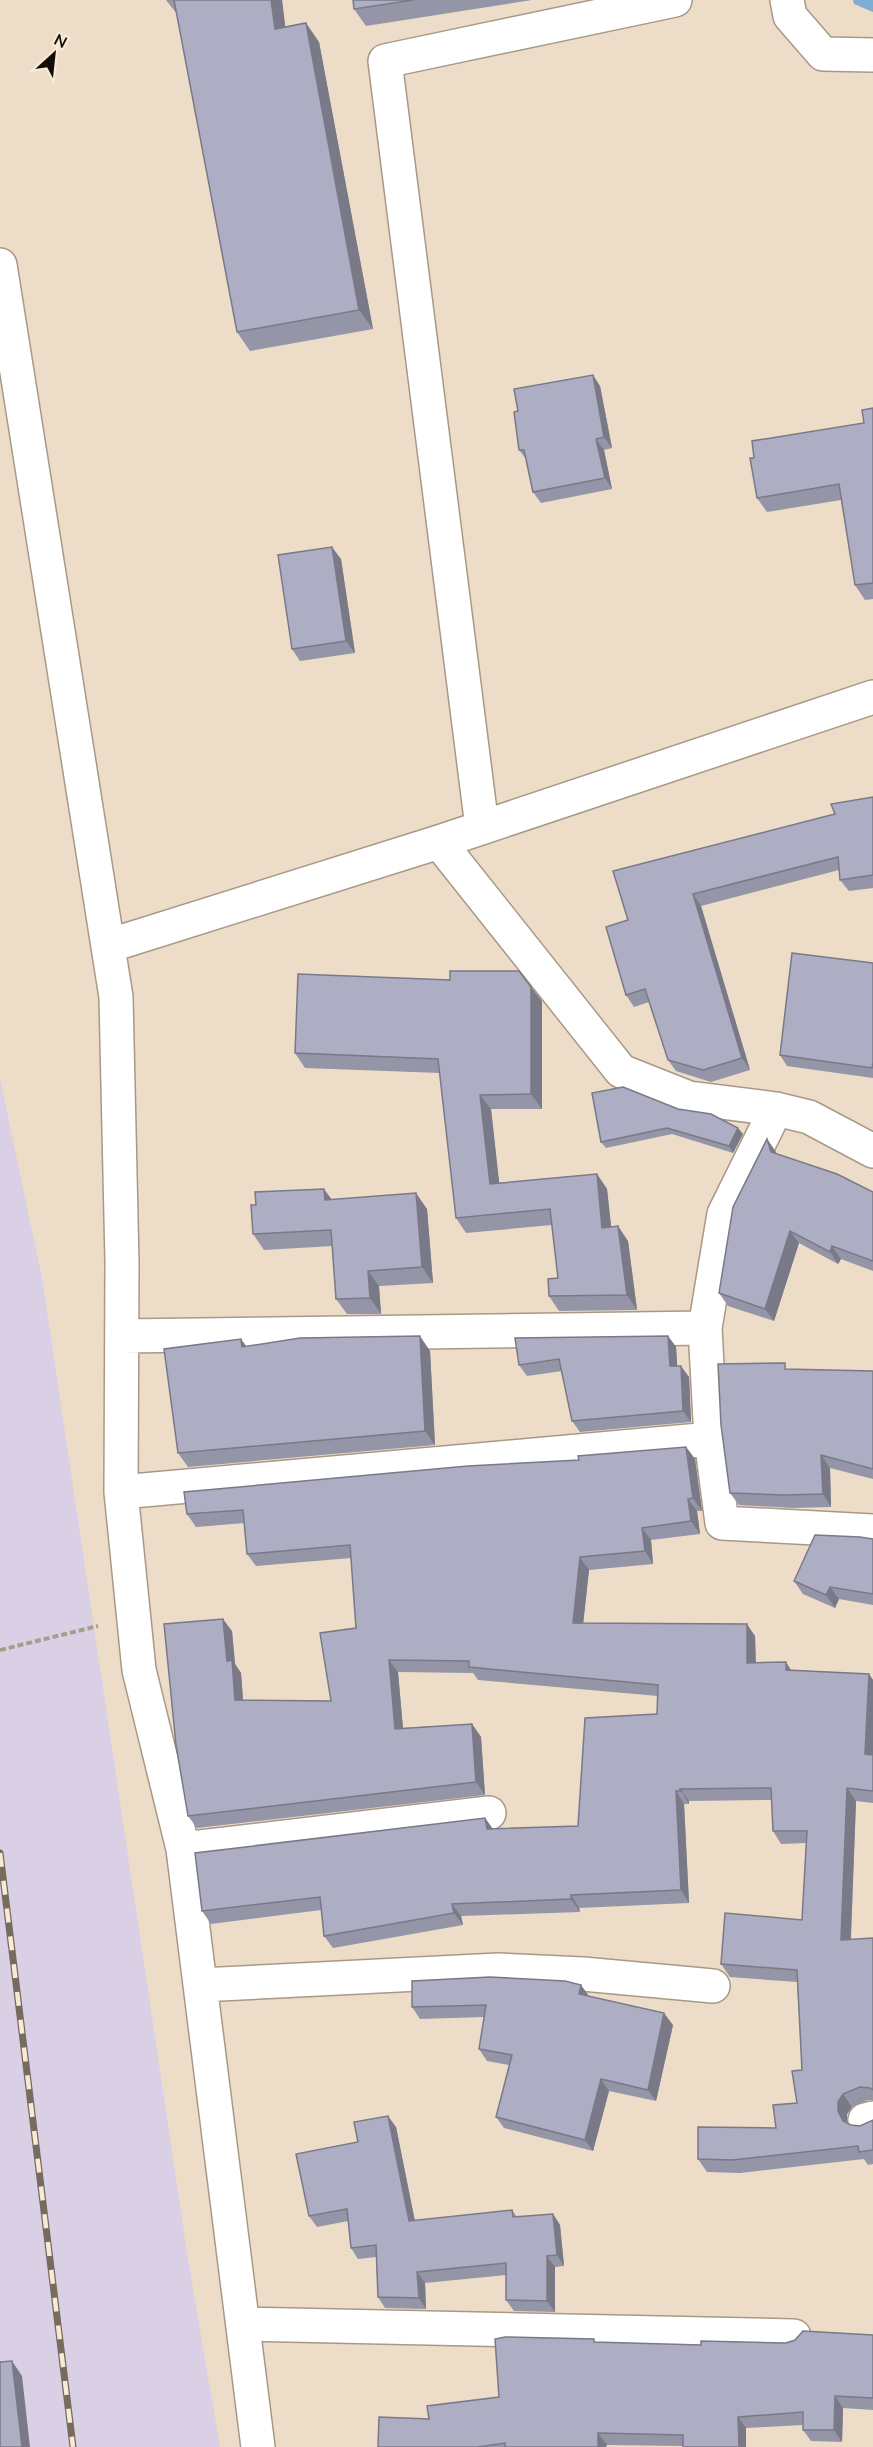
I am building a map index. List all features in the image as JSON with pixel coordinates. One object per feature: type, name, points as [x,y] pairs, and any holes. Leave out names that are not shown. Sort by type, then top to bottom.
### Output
[{"type":"street","points":[[482,827],[384,61],[675,0]]},
{"type":"street","points":[[787,0],[790,16],[823,54],[873,55]]},
{"type":"street","points":[[0,265],[116,997],[122,1336],[121,1492],[140,1670],[183,1849],[258,2447]]},
{"type":"street","points":[[108,945],[440,842],[873,697]]},
{"type":"street","points":[[440,842],[621,1071],[689,1098],[776,1109],[809,1117],[873,1150]]},
{"type":"street","points":[[776,1109],[724,1214],[705,1328],[711,1439],[722,1523],[873,1531]]},
{"type":"street","points":[[122,1336],[705,1328]]},
{"type":"street","points":[[121,1492],[711,1439]]},
{"type":"street","points":[[183,1849],[489,1814]]},
{"type":"street","points":[[200,1985],[498,1970],[582,1974],[713,1986]]},
{"type":"street","points":[[243,2324],[794,2336]]},
{"type":"path","points":[[0,1650],[135,1617]]},
{"type":"shaded area","points":[[0,1079],[42,1278],[188,2259],[220,2447],[0,2447]]},
{"type":"water","points":[[853,0],[873,0],[873,12],[854,4]]},
{"type":"building","points":[[174,0],[271,0],[275,29],[306,23],[359,310],[237,332]]},
{"type":"building","points":[[353,0],[414,0],[354,9]]},
{"type":"building","points":[[593,375],[604,437],[596,439],[605,478],[533,492],[524,450],[519,450],[514,412],[518,411],[514,389]]},
{"type":"building","points":[[873,408],[873,583],[855,585],[839,484],[757,498],[750,458],[754,458],[752,441],[864,423],[862,410]]},
{"type":"building","points":[[332,547],[346,641],[292,649],[278,555]]},
{"type":"building","points":[[873,797],[873,875],[840,880],[838,857],[693,894],[742,1058],[703,1070],[668,1060],[645,989],[626,995],[606,927],[628,920],[613,871],[835,814],[831,804]]},
{"type":"building","points":[[792,953],[873,963],[872,1068],[780,1055]]},
{"type":"building","points":[[450,971],[519,971],[531,987],[531,1094],[480,1095],[490,1184],[597,1174],[602,1228],[618,1226],[627,1295],[549,1296],[548,1279],[558,1278],[550,1209],[456,1218],[438,1059],[295,1053],[298,974],[450,980]]},
{"type":"building","points":[[623,1087],[678,1109],[711,1114],[738,1128],[729,1146],[667,1128],[601,1142],[592,1093]]},
{"type":"building","points":[[767,1139],[771,1152],[837,1174],[873,1192],[873,1261],[832,1246],[830,1252],[790,1231],[765,1309],[719,1293],[733,1207]]},
{"type":"building","points":[[324,1189],[325,1200],[416,1193],[422,1267],[368,1271],[370,1298],[336,1299],[331,1230],[253,1234],[251,1205],[256,1205],[255,1192]]},
{"type":"building","points":[[420,1336],[425,1431],[178,1453],[164,1349],[241,1339],[242,1347],[300,1338]]},
{"type":"building","points":[[668,1336],[670,1366],[681,1366],[683,1411],[572,1421],[559,1359],[519,1365],[515,1338]]},
{"type":"building","points":[[785,1363],[785,1369],[873,1371],[873,1469],[821,1455],[823,1494],[730,1493],[721,1425],[718,1364]]},
{"type":"building","points":[[686,1447],[693,1498],[688,1499],[691,1521],[642,1528],[645,1551],[580,1557],[573,1623],[747,1624],[747,1663],[786,1662],[786,1670],[869,1674],[865,1754],[873,1755],[873,1791],[847,1788],[841,1940],[873,1938],[873,2090],[860,2087],[843,2094],[838,2102],[838,2111],[843,2121],[851,2125],[860,2126],[873,2120],[873,2150],[859,2152],[858,2146],[732,2160],[698,2159],[698,2127],[776,2128],[773,2105],[797,2103],[792,2071],[802,2070],[797,1970],[721,1964],[725,1913],[802,1920],[807,1831],[773,1831],[771,1788],[680,1789],[681,1791],[676,1791],[681,1890],[571,1895],[571,1899],[452,1904],[454,1913],[324,1936],[320,1897],[202,1911],[195,1853],[485,1818],[487,1829],[578,1826],[585,1718],[657,1714],[658,1685],[469,1667],[469,1661],[389,1660],[395,1729],[472,1724],[476,1782],[188,1816],[176,1745],[164,1624],[223,1619],[227,1661],[232,1660],[235,1700],[331,1701],[320,1633],[356,1628],[350,1545],[247,1554],[243,1510],[187,1514],[184,1492],[468,1466],[579,1460],[578,1456]]},
{"type":"building","points":[[815,1535],[873,1539],[873,1594],[830,1587],[826,1595],[794,1581]]},
{"type":"building","points":[[490,1977],[565,1981],[581,1985],[579,1994],[664,2013],[648,2090],[601,2079],[585,2140],[496,2117],[512,2055],[479,2049],[486,2005],[412,2007],[412,1981]]},
{"type":"building","points":[[388,2116],[409,2221],[512,2210],[513,2217],[553,2214],[557,2255],[547,2256],[547,2301],[506,2300],[506,2263],[417,2272],[419,2298],[378,2297],[376,2245],[351,2248],[347,2209],[309,2216],[296,2154],[358,2142],[354,2122]]},
{"type":"building","points":[[803,2331],[873,2335],[873,2398],[835,2396],[834,2430],[803,2430],[803,2412],[738,2417],[739,2447],[683,2447],[683,2435],[598,2433],[598,2447],[505,2447],[505,2443],[477,2447],[378,2447],[379,2417],[429,2419],[427,2406],[499,2397],[495,2339],[505,2337],[594,2339],[594,2342],[701,2345],[701,2341],[786,2343],[795,2340]]},
{"type":"building","points":[[12,2361],[22,2447],[0,2447],[0,2362]]},
{"type":"railway","points":[[0,1853],[73,2447]]}]
